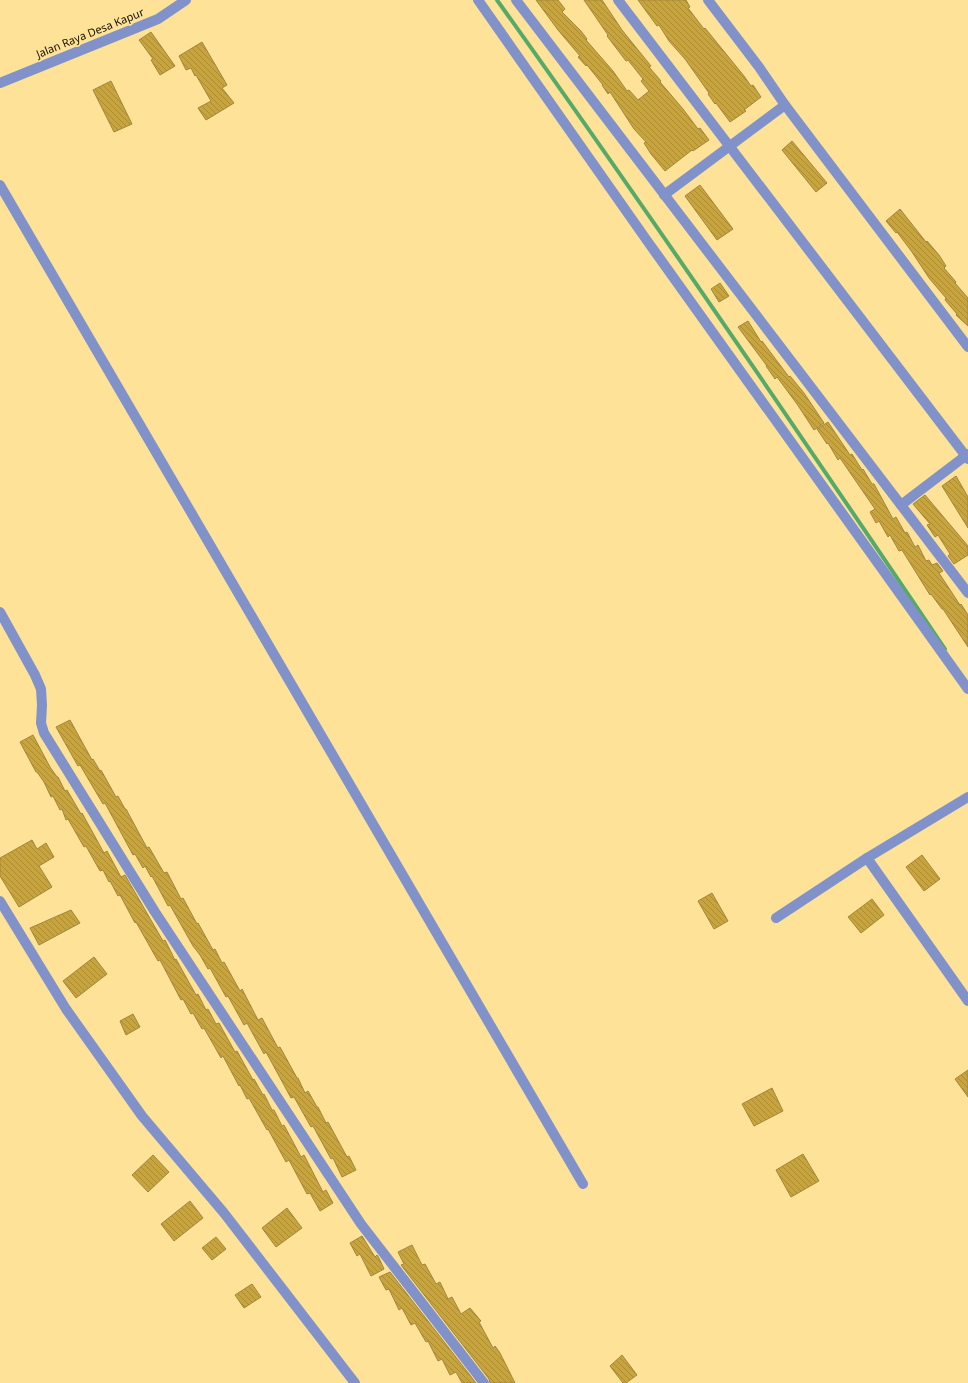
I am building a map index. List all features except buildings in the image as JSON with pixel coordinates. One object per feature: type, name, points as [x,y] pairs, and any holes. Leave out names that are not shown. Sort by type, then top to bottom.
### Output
[{"type":"street","name":"Jalan Raya Desa Kapur","points":[[0,83],[158,19],[186,0]]},
{"type":"street","points":[[478,0],[648,242],[968,689]]},
{"type":"street","points":[[516,0],[968,593]]},
{"type":"street","points":[[618,0],[967,456],[901,505]]},
{"type":"street","points":[[708,0],[759,67],[785,106],[968,347]]},
{"type":"street","points":[[664,195],[785,106]]},
{"type":"street","points":[[0,185],[583,1184]]},
{"type":"street","points":[[0,612],[35,675],[41,689],[42,705],[40,723],[44,733],[155,912],[361,1224],[484,1383]]},
{"type":"street","points":[[776,918],[867,858],[968,797]]},
{"type":"street","points":[[867,858],[968,1001]]},
{"type":"street","points":[[0,901],[66,1009],[142,1116],[224,1213],[355,1383]]},
{"type":"waterway","points":[[497,0],[723,323],[945,649]]}]
